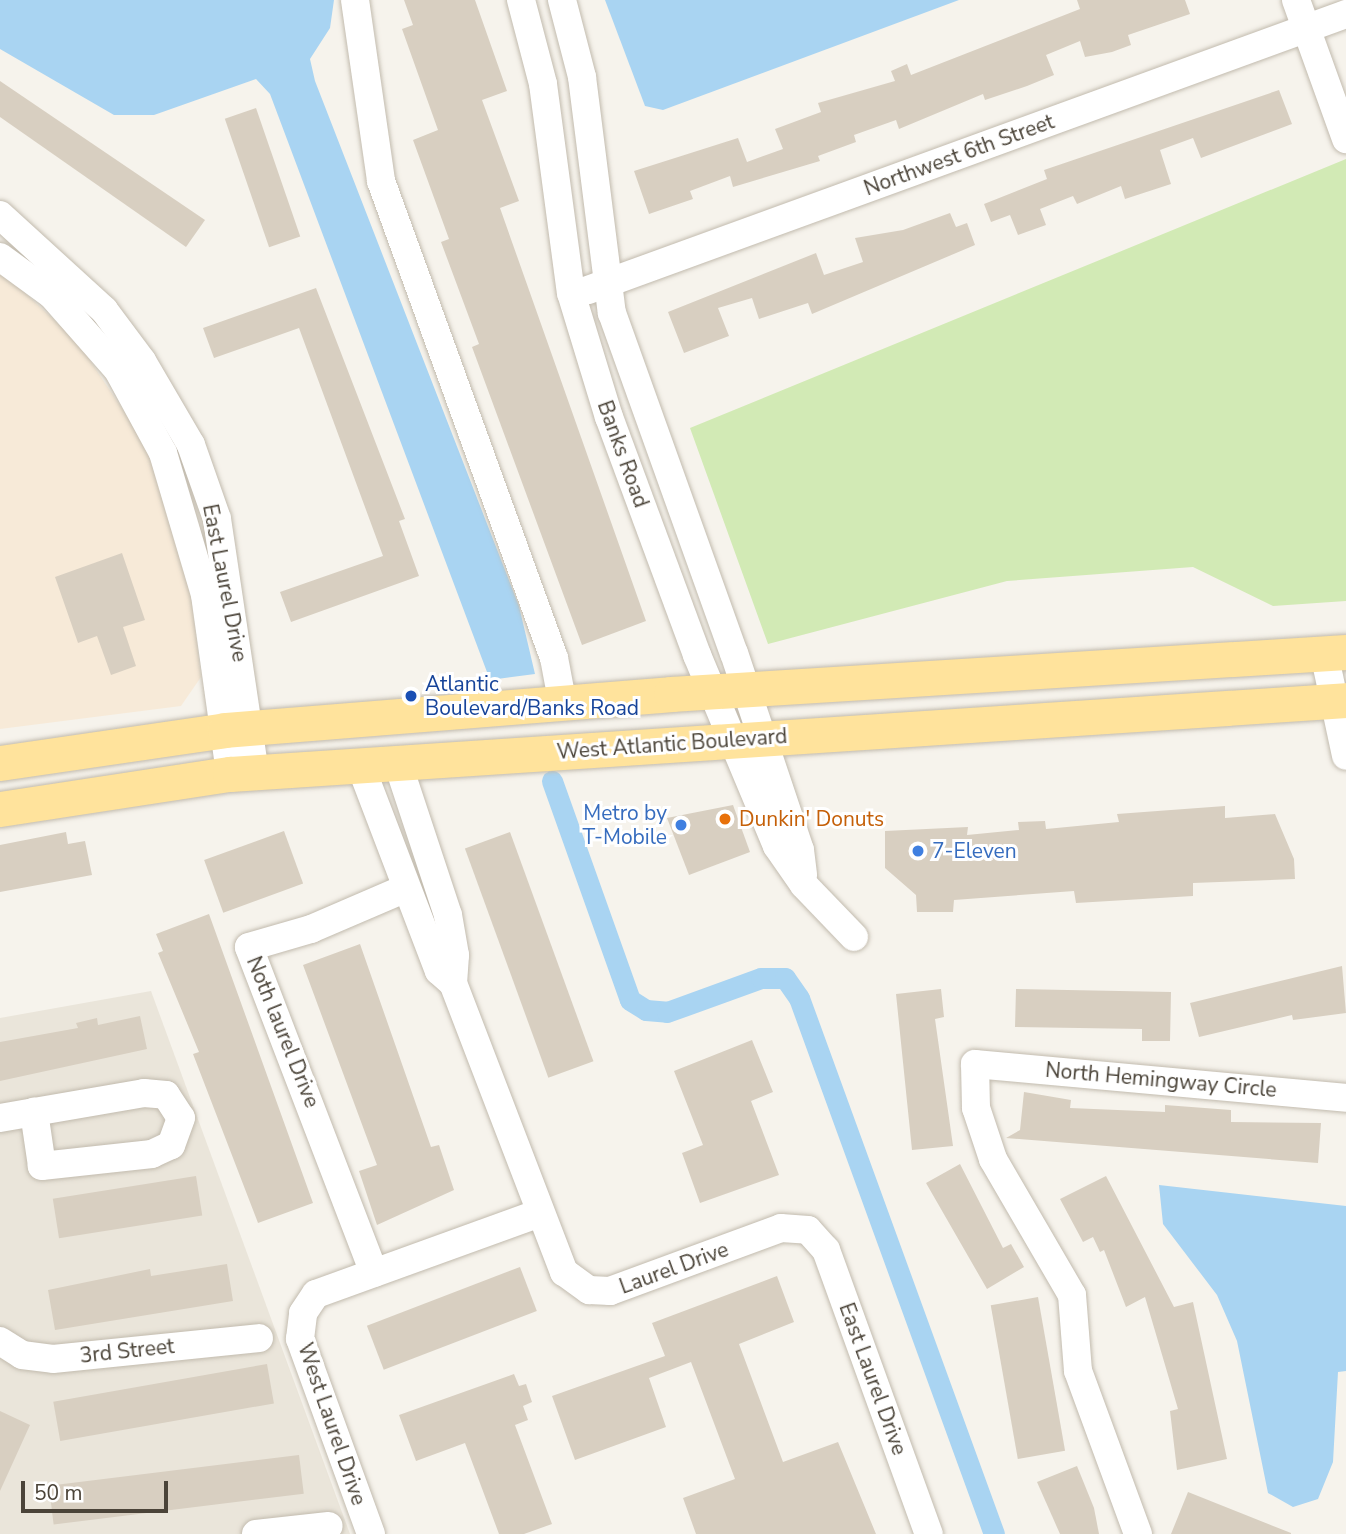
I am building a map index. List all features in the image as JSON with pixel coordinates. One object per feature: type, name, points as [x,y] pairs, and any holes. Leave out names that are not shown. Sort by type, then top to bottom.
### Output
[{"type":"main road","points":[[0,762],[237,729],[729,690],[1340,653]]},
{"type":"main road","name":"West Atlantic Boulevard","points":[[0,809],[243,774],[748,738],[1340,701]]},
{"type":"street","points":[[355,0],[381,181],[554,657],[563,705]]},
{"type":"street","name":"Banks Road","points":[[521,0],[543,84],[571,293],[609,417],[748,738],[800,850],[804,885],[855,937]]},
{"type":"street","points":[[549,0],[575,51]]},
{"type":"street","name":"Banks Road","points":[[562,0],[575,51],[606,286],[729,690]]},
{"type":"street","points":[[1296,0],[1346,139]]},
{"type":"street","name":"Northwest 6th Street","points":[[571,293],[606,286],[1346,14]]},
{"type":"street","name":"East Laurel Drive","points":[[0,215],[104,310],[142,361],[191,445],[217,519],[243,774]]},
{"type":"street","name":"East Laurel Drive","points":[[0,257],[52,295],[118,370],[163,453],[205,595],[237,729]]},
{"type":"street","points":[[1340,653],[1340,701],[1346,756]]},
{"type":"street","name":"Laurel Drive","points":[[398,764],[448,915],[455,955],[453,983],[564,1272],[589,1290],[610,1292],[781,1228],[808,1230]]},
{"type":"street","name":"Laurel Drive","points":[[361,767],[404,889],[439,971],[453,983]]},
{"type":"street","name":"Noth laurel Drive","points":[[374,1273],[249,947],[311,929],[404,889]]},
{"type":"street","name":"North Hemingway Circle","points":[[1138,1534],[1078,1371],[1072,1295],[993,1159],[976,1108],[975,1064],[1346,1098]]},
{"type":"street","points":[[0,1118],[34,1112],[144,1093],[166,1095],[181,1118],[171,1145],[152,1154],[42,1166],[34,1112]]},
{"type":"street","points":[[374,1273],[540,1213]]},
{"type":"street","name":"East Laurel Drive","points":[[808,1230],[826,1250],[929,1534]]},
{"type":"street","name":"West Laurel Drive","points":[[372,1534],[300,1339],[303,1313],[316,1294],[374,1273]]},
{"type":"street","name":"3rd Street","points":[[0,1341],[22,1355],[53,1359],[259,1338]]},
{"type":"street","points":[[256,1534],[329,1526]]},
{"type":"shaded area","points":[[0,270],[77,341],[139,434],[170,501],[189,580],[201,677],[181,706],[0,729]]},
{"type":"shaded area","points":[[151,991],[350,1534],[0,1534],[0,1018]]},
{"type":"green space","points":[[1346,159],[1346,601],[1273,606],[1193,567],[1007,581],[768,644],[690,428]]},
{"type":"water","points":[[0,0],[334,0],[330,28],[310,59],[315,81],[519,606],[535,674],[490,680],[270,94],[256,79],[154,115],[114,115],[0,49]]},
{"type":"water","points":[[605,0],[959,0],[663,110],[645,106]]},
{"type":"water","points":[[1159,1185],[1346,1206],[1346,1371],[1338,1372],[1333,1462],[1318,1499],[1293,1507],[1268,1493],[1237,1341],[1217,1295],[1163,1224]]},
{"type":"building","points":[[404,0],[475,0],[507,91],[482,100],[519,201],[500,208],[646,621],[582,645],[472,347],[479,344],[441,242],[449,239],[413,140],[438,130],[402,29],[413,25]]},
{"type":"building","points":[[1077,0],[1185,0],[1190,14],[1128,35],[1131,45],[1112,52],[1085,57],[1080,41],[1046,55],[1054,75],[1027,86],[985,100],[983,94],[899,129],[896,120],[854,135],[856,142],[818,156],[820,161],[733,187],[730,176],[690,191],[693,199],[649,214],[634,171],[738,138],[747,162],[783,149],[775,129],[821,112],[818,103],[895,81],[891,71],[907,64],[911,75],[1080,9]]},
{"type":"building","points":[[0,81],[205,220],[186,247],[0,117]]},
{"type":"building","points":[[1279,90],[1292,124],[1201,158],[1193,138],[1160,150],[1171,184],[1125,199],[1121,186],[1077,204],[1073,196],[1040,209],[1046,225],[1018,235],[1010,215],[991,222],[984,204],[1047,179],[1044,170]]},
{"type":"building","points":[[256,108],[300,237],[269,247],[225,119]]},
{"type":"building","points":[[950,213],[956,227],[967,223],[975,245],[812,314],[808,303],[759,319],[752,298],[718,308],[729,336],[684,353],[668,312],[816,253],[824,275],[863,262],[855,238],[903,230]]},
{"type":"building","points":[[316,288],[405,519],[399,521],[419,576],[291,622],[280,592],[383,556],[299,328],[214,358],[203,328]]},
{"type":"building","points":[[122,553],[145,620],[123,627],[136,666],[111,675],[97,636],[78,643],[55,577]]},
{"type":"building","points":[[733,805],[750,852],[689,875],[667,818]]},
{"type":"building","points":[[1225,806],[1225,818],[1275,814],[1294,859],[1295,879],[1193,883],[1193,896],[1076,903],[1074,891],[954,900],[953,912],[917,912],[916,895],[885,868],[885,831],[968,827],[967,835],[1019,830],[1018,822],[1045,821],[1046,829],[1119,822],[1117,814]]},
{"type":"building","points":[[284,831],[303,884],[223,913],[204,860]]},
{"type":"building","points":[[66,832],[68,844],[85,841],[92,875],[0,892],[0,845]]},
{"type":"building","points":[[510,832],[593,1061],[548,1078],[465,848]]},
{"type":"building","points":[[209,914],[313,1203],[258,1223],[193,1054],[199,1052],[158,953],[163,951],[156,934]]},
{"type":"building","points":[[360,944],[431,1147],[439,1145],[454,1190],[377,1225],[359,1171],[377,1165],[303,965]]},
{"type":"building","points":[[1342,966],[1346,1013],[1293,1020],[1292,1015],[1199,1037],[1190,1003]]},
{"type":"building","points":[[941,989],[944,1017],[935,1019],[953,1146],[912,1150],[896,994]]},
{"type":"building","points":[[1016,989],[1171,992],[1170,1041],[1142,1041],[1142,1029],[1015,1027]]},
{"type":"building","points":[[140,1016],[147,1049],[0,1081],[0,1042],[78,1028],[76,1023],[97,1018],[98,1025]]},
{"type":"building","points":[[752,1040],[773,1092],[751,1101],[779,1175],[700,1203],[682,1153],[703,1145],[674,1071]]},
{"type":"building","points":[[1024,1092],[1071,1100],[1070,1108],[1165,1112],[1165,1105],[1231,1110],[1231,1122],[1321,1123],[1318,1163],[1006,1138],[1020,1130]]},
{"type":"building","points":[[960,1164],[1003,1248],[1011,1244],[1024,1267],[987,1289],[926,1183]]},
{"type":"building","points":[[196,1176],[202,1216],[59,1238],[53,1199]]},
{"type":"building","points":[[1106,1176],[1174,1307],[1193,1302],[1227,1459],[1177,1470],[1170,1411],[1178,1409],[1145,1297],[1126,1307],[1104,1250],[1100,1252],[1093,1237],[1083,1242],[1060,1199]]},
{"type":"building","points":[[227,1264],[233,1301],[55,1330],[48,1290],[150,1269],[151,1276]]},
{"type":"building","points":[[520,1267],[537,1311],[384,1370],[367,1326]]},
{"type":"building","points":[[777,1276],[794,1322],[739,1344],[783,1462],[838,1442],[876,1534],[696,1534],[683,1498],[735,1479],[691,1362],[649,1378],[666,1427],[575,1460],[552,1396],[665,1356],[652,1323]]},
{"type":"building","points":[[1038,1297],[1065,1451],[1018,1459],[991,1305]]},
{"type":"building","points":[[267,1364],[274,1403],[60,1441],[53,1402]]},
{"type":"building","points":[[514,1374],[519,1386],[526,1384],[532,1402],[523,1406],[528,1420],[515,1425],[552,1524],[524,1534],[499,1534],[465,1443],[416,1461],[399,1415]]},
{"type":"building","points":[[0,1411],[30,1425],[0,1491]]},
{"type":"building","points":[[299,1455],[304,1494],[54,1524],[49,1486]]},
{"type":"building","points":[[1077,1466],[1094,1508],[1099,1534],[1060,1534],[1037,1482]]},
{"type":"building","points":[[1188,1492],[1291,1533],[1291,1534],[1171,1534]]},
{"type":"waterway","points":[[552,781],[630,1000],[646,1010],[667,1012],[761,978],[785,978],[799,998],[994,1534]]},
{"type":"place","name":"Atlantic Boulevard/Banks Road","points":[[411,696]]},
{"type":"place","name":"Dunkin' Donuts","points":[[725,819]]},
{"type":"place","name":"Metro by T-Mobile","points":[[681,825]]},
{"type":"place","name":"7-Eleven","points":[[918,851]]}]
